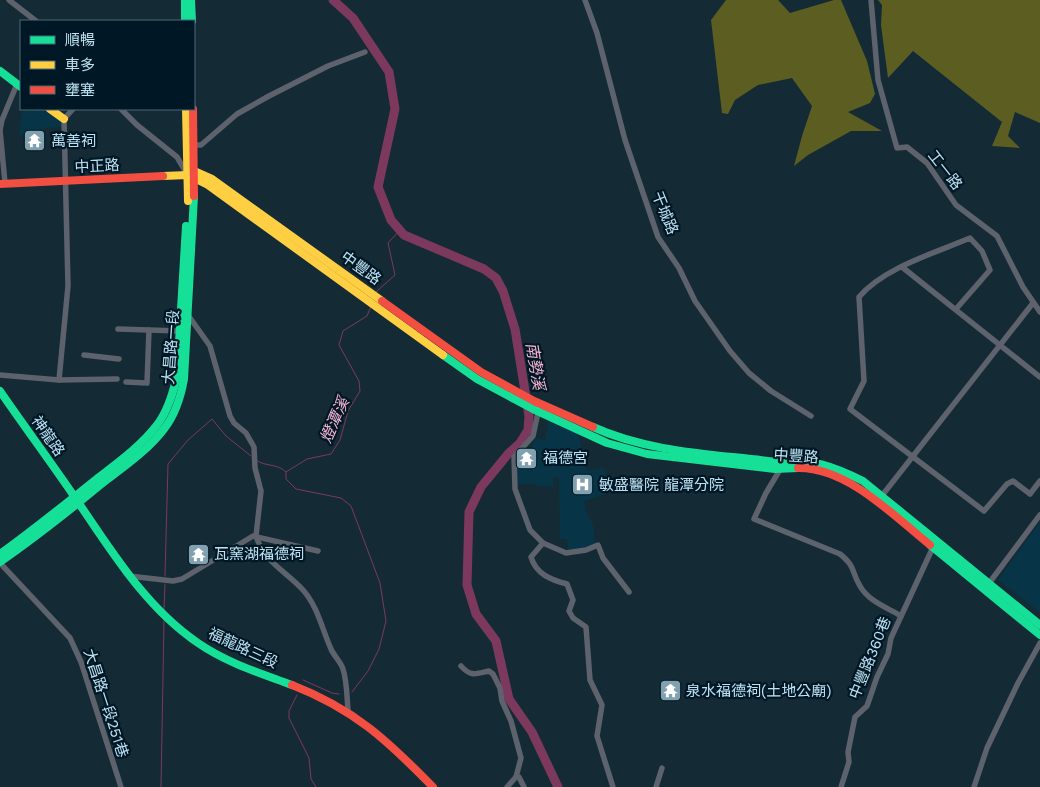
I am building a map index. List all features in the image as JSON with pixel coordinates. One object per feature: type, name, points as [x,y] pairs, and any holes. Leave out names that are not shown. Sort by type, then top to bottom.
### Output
[{"type":"main road","points":[[185,0],[185,20]]},
{"type":"main road","points":[[192,0],[192,20]]},
{"type":"main road","points":[[0,70],[19,86]]},
{"type":"main road","points":[[51,110],[64,119]]},
{"type":"main road","points":[[186,110],[192,175]]},
{"type":"main road","points":[[192,175],[193,110]]},
{"type":"main road","name":"中正路","points":[[2,184],[192,175]]},
{"type":"main road","name":"大昌路一段","points":[[0,554],[147,448],[165,428],[173,415],[182,392],[184,379],[192,175]]},
{"type":"main road","name":"大昌路一段","points":[[0,563],[34,540],[139,444],[153,429],[171,400],[177,376],[188,193],[192,175]]},
{"type":"main road","name":"中豐路","points":[[192,175],[406,323],[481,372],[519,393],[536,406],[607,443],[647,454],[781,468],[808,468],[834,475],[879,499]]},
{"type":"main road","name":"中豐路","points":[[406,323],[477,379],[519,402],[536,406],[610,435],[649,446],[777,462],[785,460],[810,461],[837,468],[863,481],[879,499],[986,587],[1040,636]]},
{"type":"main road","name":"神龍路","points":[[0,391],[76,500]]},
{"type":"main road","name":"福龍路三段","points":[[76,500],[129,576],[161,613],[198,644],[226,659],[305,690],[348,711],[379,734],[434,787]]},
{"type":"main road","name":"中豐路","points":[[986,587],[1040,625]]},
{"type":"street","points":[[9,0],[35,20]]},
{"type":"street","name":"干城路","points":[[585,0],[597,33],[625,140],[658,237],[679,268],[695,301],[730,351],[749,372],[771,391],[811,416]]},
{"type":"street","name":"工一路","points":[[871,0],[878,80],[897,148],[906,147],[927,163],[956,205],[997,236],[1023,287],[1040,312]]},
{"type":"street","points":[[193,146],[201,145],[237,114],[269,96],[328,66],[365,52]]},
{"type":"street","points":[[2,184],[0,130],[2,120],[19,86]]},
{"type":"street","points":[[59,380],[68,286],[64,119],[72,110]]},
{"type":"street","points":[[122,110],[137,125],[177,157],[192,175]]},
{"type":"street","points":[[956,309],[990,270],[982,251],[970,238],[902,267],[868,287],[859,297],[864,381],[850,409],[984,511],[1007,484],[1013,480],[1030,494],[1040,481]]},
{"type":"street","points":[[902,267],[1040,377]]},
{"type":"street","points":[[879,499],[1033,303]]},
{"type":"street","points":[[187,315],[210,346],[230,416],[252,440],[261,492],[256,538],[261,549],[271,562],[302,588],[316,610],[332,651],[343,668],[348,711]]},
{"type":"street","points":[[118,329],[180,330]]},
{"type":"street","points":[[126,382],[147,383],[149,330]]},
{"type":"street","points":[[84,356],[119,359]]},
{"type":"street","points":[[0,375],[59,380],[117,379]]},
{"type":"street","points":[[536,406],[533,436],[514,457],[515,489],[530,530],[543,543],[566,554],[598,546],[603,558],[629,592]]},
{"type":"street","points":[[781,468],[754,518],[840,554],[850,562],[860,587],[876,602],[901,616]]},
{"type":"street","points":[[986,587],[1040,515]]},
{"type":"street","points":[[129,576],[173,580],[182,579],[253,536],[318,551]]},
{"type":"street","points":[[543,543],[532,557],[534,567],[540,573],[567,584],[572,600],[570,611],[573,618],[586,627],[590,680],[602,705],[597,736],[613,787]]},
{"type":"street","name":"中豐路360巷","points":[[841,787],[849,762],[848,752],[855,717],[866,706],[876,677],[888,654],[890,640],[935,544]]},
{"type":"street","name":"大昌路一段251巷","points":[[0,563],[70,638],[81,662],[121,787]]},
{"type":"street","points":[[974,787],[987,748],[1018,683],[1040,643]]},
{"type":"street","points":[[461,666],[468,673],[474,675],[489,671],[493,674],[500,688],[502,701],[511,721],[521,758],[516,777],[507,787]]},
{"type":"street","points":[[656,787],[662,768]]},
{"type":"street","points":[[516,777],[519,777],[524,787]]},
{"type":"shaded area","points":[[726,0],[778,0],[790,13],[834,0],[841,0],[867,61],[875,94],[870,103],[848,112],[882,131],[851,131],[808,155],[794,166],[812,106],[792,78],[758,85],[735,100],[728,114],[722,113],[711,20]]},
{"type":"shaded area","points":[[878,0],[1040,0],[1040,123],[1015,112],[1008,136],[1020,148],[992,146],[1002,122],[913,51],[888,78],[881,25],[882,5]]},
{"type":"shaded area","points":[[25,110],[49,110],[62,120],[62,127],[46,128],[19,136],[22,113]]},
{"type":"shaded area","name":"敏盛醫院 龍潭分院","points":[[549,418],[578,433],[587,471],[604,468],[609,493],[584,501],[586,511],[593,525],[595,545],[568,551],[567,539],[560,539],[559,477],[553,478],[554,487],[537,486],[536,484],[517,484],[517,461],[525,460],[530,462],[535,452],[531,450],[535,438],[545,440]]},
{"type":"shaded area","points":[[1040,522],[1040,612],[998,580]]},
{"type":"waterway","name":"南勢溪","points":[[333,0],[353,18],[389,72],[395,109],[378,187],[391,220],[404,235],[484,269],[496,278],[503,291],[515,329],[529,416],[528,430],[520,443],[508,454],[481,487],[469,512],[467,585],[476,614],[496,641],[509,699],[532,732],[558,787]]},
{"type":"waterway","name":"燈潭溪","points":[[376,292],[395,275],[388,243],[400,230]]},
{"type":"waterway","name":"燈潭溪","points":[[256,460],[263,464],[279,467],[286,472],[307,459],[331,454],[340,440],[348,411],[360,391],[359,381],[339,345],[343,331],[367,316],[371,306]]},
{"type":"waterway","name":"燈潭溪","points":[[165,576],[168,464],[188,440],[212,419],[226,436],[251,456]]},
{"type":"waterway","points":[[286,472],[286,479],[296,489],[341,498],[351,506],[380,583],[386,621],[379,649],[368,671],[352,692]]},
{"type":"waterway","name":"燈潭溪","points":[[164,610],[165,584]]},
{"type":"waterway","name":"燈潭溪","points":[[161,787],[164,621]]},
{"type":"waterway","name":"燈潭溪","points":[[303,680],[332,693],[339,694]]},
{"type":"waterway","name":"燈潭溪","points":[[297,695],[289,711],[289,718],[309,758],[311,779],[316,787]]},
{"type":"traffic: fast","points":[[185,0],[185,20]]},
{"type":"traffic: fast","points":[[191,0],[192,20]]},
{"type":"traffic: fast","points":[[0,71],[20,86]]},
{"type":"traffic: fast","points":[[0,562],[53,523],[136,457],[158,437],[171,418],[179,399],[184,379],[194,196]]},
{"type":"traffic: fast","points":[[0,554],[127,455],[143,441],[164,414],[177,376],[186,226]]},
{"type":"traffic: fast","points":[[443,355],[477,379],[533,409],[607,443],[647,454],[775,469],[798,468]]},
{"type":"traffic: fast","points":[[0,391],[115,556],[145,595],[161,612],[179,629],[209,650],[244,667],[292,685]]},
{"type":"traffic: fast","points":[[593,427],[615,436],[660,447],[777,462],[811,462],[822,464],[853,476],[863,481],[1040,625]]},
{"type":"traffic: fast","points":[[930,545],[1040,635]]},
{"type":"traffic: slow","points":[[51,110],[64,119]]},
{"type":"traffic: slow","points":[[186,110],[188,201]]},
{"type":"traffic: slow","points":[[191,173],[194,171],[212,179],[382,301]]},
{"type":"traffic: slow","points":[[163,176],[188,175],[208,185],[443,355]]},
{"type":"traffic: jam","points":[[193,110],[194,196]]},
{"type":"traffic: jam","points":[[0,184],[163,176]]},
{"type":"traffic: jam","points":[[382,301],[481,372],[534,401],[593,427]]},
{"type":"traffic: jam","points":[[798,468],[816,470],[852,484],[869,495],[930,545]]},
{"type":"traffic: jam","points":[[292,685],[314,694],[352,715],[385,740],[433,787]]},
{"type":"place","name":"萬善祠","points":[[35,141]]},
{"type":"place","name":"福德宮","points":[[527,458]]},
{"type":"place","name":"敏盛醫院 龍潭分院","points":[[583,485]]},
{"type":"place","name":"瓦窯湖福德祠","points":[[198,554]]},
{"type":"place","name":"泉水福德祠(土地公廟)","points":[[670,691]]}]
